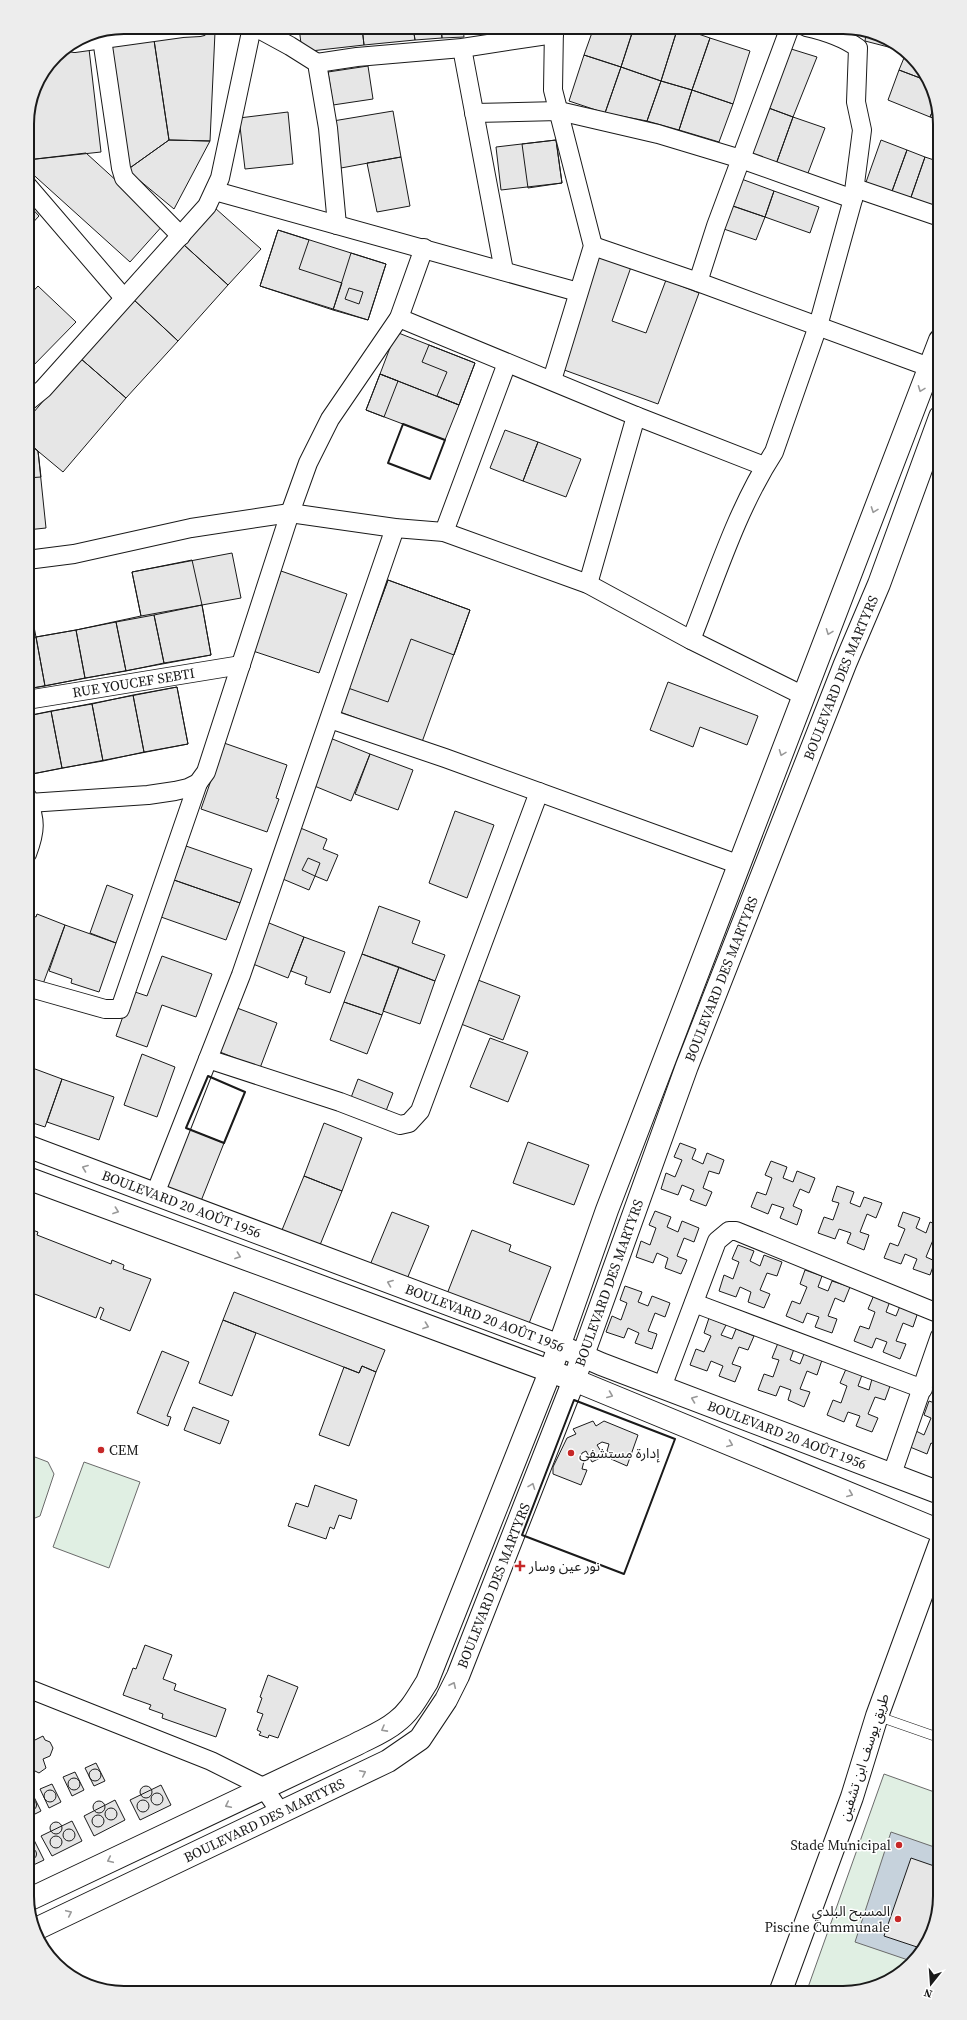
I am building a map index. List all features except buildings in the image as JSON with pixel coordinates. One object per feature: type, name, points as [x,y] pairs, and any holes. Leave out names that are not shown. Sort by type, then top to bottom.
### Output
[{"type":"street","points":[[90,41],[138,34]]},
{"type":"street","points":[[34,396],[43,389],[207,206],[220,178],[251,34]]},
{"type":"street","points":[[268,34],[317,63],[356,57],[462,48],[534,34]]},
{"type":"street","points":[[552,380],[593,246],[553,90],[554,34]]},
{"type":"street","points":[[698,282],[716,226],[787,34]]},
{"type":"street","points":[[691,640],[741,515],[764,466],[774,452],[818,326],[854,193],[862,130],[856,102],[858,48],[848,41],[830,34]]},
{"type":"street","points":[[102,39],[124,178],[181,236]]},
{"type":"street","points":[[462,48],[504,271]]},
{"type":"street","points":[[317,63],[328,128],[337,225]]},
{"type":"street","points":[[474,113],[559,111],[658,134],[933,215]]},
{"type":"street","points":[[214,191],[424,248],[578,292]]},
{"type":"street","points":[[34,193],[124,298]]},
{"type":"street","points":[[593,246],[698,282],[929,367]]},
{"type":"street","points":[[34,989],[105,1010],[120,1008],[198,783],[206,772],[290,513],[308,463],[330,419],[398,318],[424,248]]},
{"type":"street","points":[[398,318],[552,380],[636,416],[764,466]]},
{"type":"street","name":"BOULEVARD DES MARTYRS","points":[[263,1787],[355,1745],[397,1722],[414,1704],[434,1665],[560,1346],[607,1210],[933,357]]},
{"type":"street","points":[[444,532],[507,363]]},
{"type":"street","points":[[588,584],[636,416]]},
{"type":"street","name":"BOULEVARD DES MARTYRS","points":[[40,1927],[388,1761],[420,1739],[434,1720],[458,1676],[574,1380],[687,1066],[845,664],[879,584],[933,436]]},
{"type":"street","points":[[34,559],[74,554],[191,528],[290,513],[395,528],[444,532],[588,584],[691,640],[804,696]]},
{"type":"street","points":[[155,1194],[244,968],[395,528]]},
{"type":"street","name":"RUE YOUCEF SEBTI","points":[[34,699],[241,665]]},
{"type":"street","points":[[330,719],[539,792],[740,865]]},
{"type":"street","points":[[34,799],[148,795],[188,788],[198,783]]},
{"type":"street","points":[[208,1059],[340,1102],[400,1125],[410,1123],[420,1111],[539,792]]},
{"type":"street","points":[[34,814],[34,829]]},
{"type":"street","name":"BOULEVARD 20 AOÛT 1956","points":[[34,1149],[560,1346],[662,1387],[933,1490]]},
{"type":"street","name":"BOULEVARD 20 AOÛT 1956","points":[[34,1181],[574,1380],[933,1528]]},
{"type":"street","points":[[662,1387],[717,1241],[729,1232],[736,1231],[933,1311]]},
{"type":"street","points":[[694,1303],[923,1389]]},
{"type":"street","points":[[892,1474],[933,1358]]},
{"type":"street","name":"طريق يوسف ابن تشفين","points":[[779,1986],[852,1797],[876,1716],[933,1563]]},
{"type":"street","points":[[34,1691],[212,1761],[263,1787],[281,1813]]},
{"type":"street","points":[[34,1897],[263,1787]]},
{"type":"lane","points":[[876,1716],[933,1736]]},
{"type":"green space","points":[[34,1457],[48,1462],[54,1474],[40,1516],[34,1518]]},
{"type":"green space","points":[[84,1462],[140,1482],[109,1568],[53,1547]]},
{"type":"green space","name":"Stade Municipal","points":[[884,1774],[933,1792],[933,1902],[928,1925],[918,1946],[902,1964],[878,1979],[849,1986],[808,1986]]},
{"type":"shaded area","name":"المسبح البلدي Piscine Cummunale","points":[[891,1832],[933,1847],[933,1902],[931,1914],[924,1936],[911,1955],[907,1959],[855,1942]]},
{"type":"wall","points":[[403,424],[445,440],[430,479],[388,463],[403,424]]},
{"type":"wall","points":[[208,1076],[245,1092],[224,1143],[186,1128],[208,1076]]},
{"type":"wall","points":[[574,1400],[675,1439],[624,1574],[522,1535],[574,1400]]},
{"type":"place","name":"CEM","points":[[101,1450]]},
{"type":"place","name":"إدارة مستشفى","points":[[571,1453]]},
{"type":"place","name":"نور عين وسار","points":[[520,1566]]},
{"type":"place","name":"Stade Municipal","points":[[899,1845]]},
{"type":"place","name":"المسبح البلدي Piscine Cummunale","points":[[898,1919]]}]
